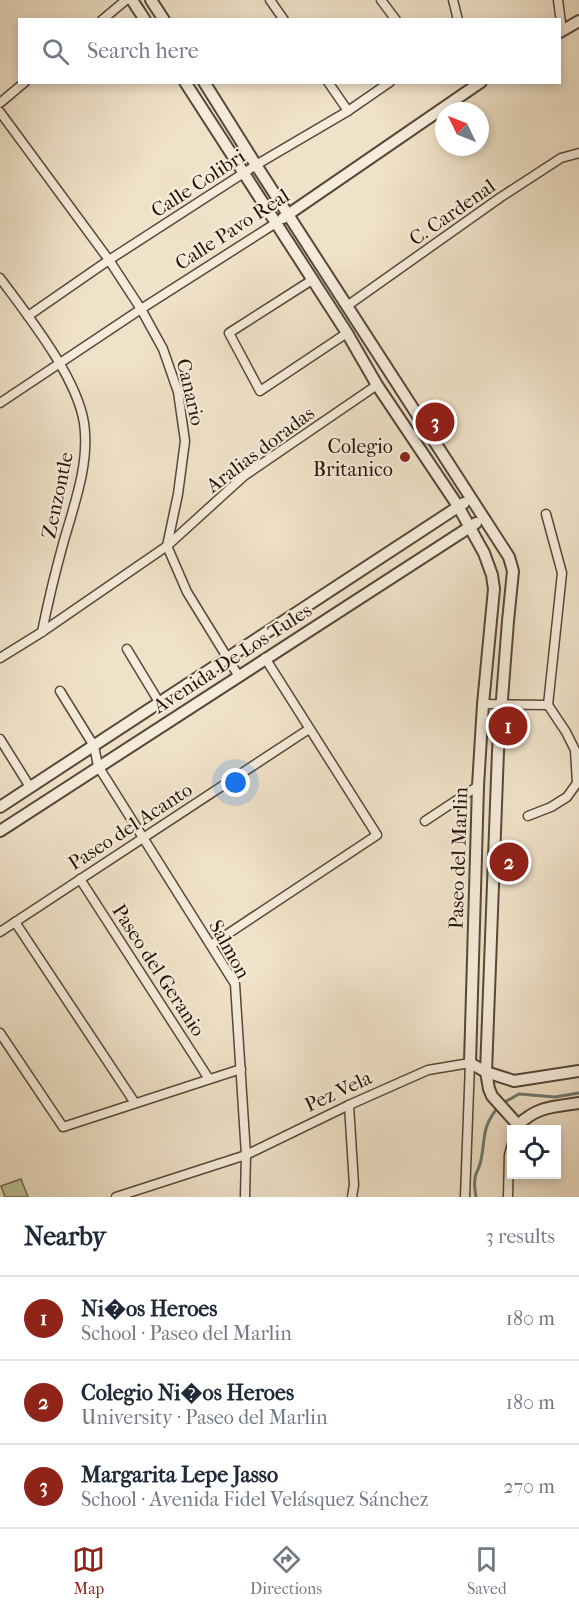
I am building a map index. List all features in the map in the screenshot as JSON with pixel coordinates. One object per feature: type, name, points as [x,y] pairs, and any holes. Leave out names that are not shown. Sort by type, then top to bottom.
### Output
[{"type":"street","points":[[104,18],[126,0]]},
{"type":"street","points":[[132,0],[143,18]]},
{"type":"street","points":[[151,0],[163,18]]},
{"type":"street","points":[[270,0],[283,18]]},
{"type":"street","points":[[381,0],[394,18]]},
{"type":"street","points":[[453,0],[458,18]]},
{"type":"street","points":[[558,0],[560,18]]},
{"type":"street","points":[[561,31],[579,21]]},
{"type":"street","points":[[0,103],[23,84]]},
{"type":"street","name":"Paseo del Marlin","points":[[185,84],[458,506],[484,553],[492,575],[494,589],[478,786],[465,1197]]},
{"type":"street","name":"Paseo del Marlin","points":[[205,84],[509,557],[513,571],[498,751],[486,1072],[492,1096],[514,1125]]},
{"type":"street","points":[[329,84],[348,111]]},
{"type":"street","name":"Calle Colibri","points":[[28,316],[109,260],[242,174],[348,111],[387,84]]},
{"type":"street","name":"Calle Pavo Real","points":[[0,403],[288,215],[475,84]]},
{"type":"street","name":"Canario","points":[[0,112],[109,260],[141,309],[163,349],[178,392],[185,441],[178,494],[167,546]]},
{"type":"street","name":"C. Cardenal","points":[[347,306],[501,197],[561,158],[579,153]]},
{"type":"street","name":"Zenzontle","points":[[0,278],[60,364],[76,397],[84,422],[85,457],[42,632]]},
{"type":"street","points":[[312,280],[229,333],[260,391],[347,333]]},
{"type":"street","name":"Aralias doradas","points":[[0,658],[42,632],[167,546],[244,476],[378,385]]},
{"type":"street","name":"Avenida De Los Tules","points":[[0,807],[472,498]]},
{"type":"street","points":[[528,816],[551,807],[567,797],[577,783],[577,749],[548,705],[562,573],[546,514]]},
{"type":"street","name":"Avenida De Los Tules","points":[[0,831],[484,518]]},
{"type":"street","points":[[167,546],[187,592],[238,675]]},
{"type":"street","points":[[127,648],[159,702]]},
{"type":"street","points":[[211,945],[377,835],[266,658]]},
{"type":"street","points":[[60,691],[94,746]]},
{"type":"street","points":[[483,704],[548,705]]},
{"type":"street","name":"Paseo del Acanto","points":[[0,932],[309,729]]},
{"type":"street","points":[[0,739],[30,787]]},
{"type":"street","name":"Salmon","points":[[94,746],[98,766],[235,984],[246,1155],[245,1197]]},
{"type":"street","points":[[425,821],[478,786]]},
{"type":"street","name":"Paseo del Geranio","points":[[80,879],[209,1079]]},
{"type":"street","points":[[475,896],[493,896]]},
{"type":"street","points":[[15,922],[135,1103]]},
{"type":"street","points":[[0,1033],[63,1127],[241,1069]]},
{"type":"street","points":[[470,1063],[486,1072],[514,1082],[579,1071]]},
{"type":"street","name":"Pez Vela","points":[[116,1197],[140,1193],[246,1155],[428,1070],[470,1063]]},
{"type":"street","name":"Paseo del Marlin","points":[[518,1125],[529,1115],[541,1109],[579,1103]]},
{"type":"street","points":[[349,1105],[354,1185],[352,1197]]},
{"type":"street","points":[[508,1179],[508,1197]]},
{"type":"green space","points":[[21,1179],[28,1197],[5,1197],[1,1186]]},
{"type":"waterway","points":[[503,1103],[519,1094],[555,1097],[579,1093]]},
{"type":"waterway","points":[[476,1197],[474,1186],[481,1162],[485,1133],[498,1107]]},
{"type":"place","name":"Margarita Lepe Jasso","points":[[435,422]]},
{"type":"place","name":"Colegio Britanico","points":[[405,457]]},
{"type":"place","name":"Ni�os Heroes","points":[[508,726]]},
{"type":"place","name":"Colegio Ni�os Heroes","points":[[509,862]]}]
